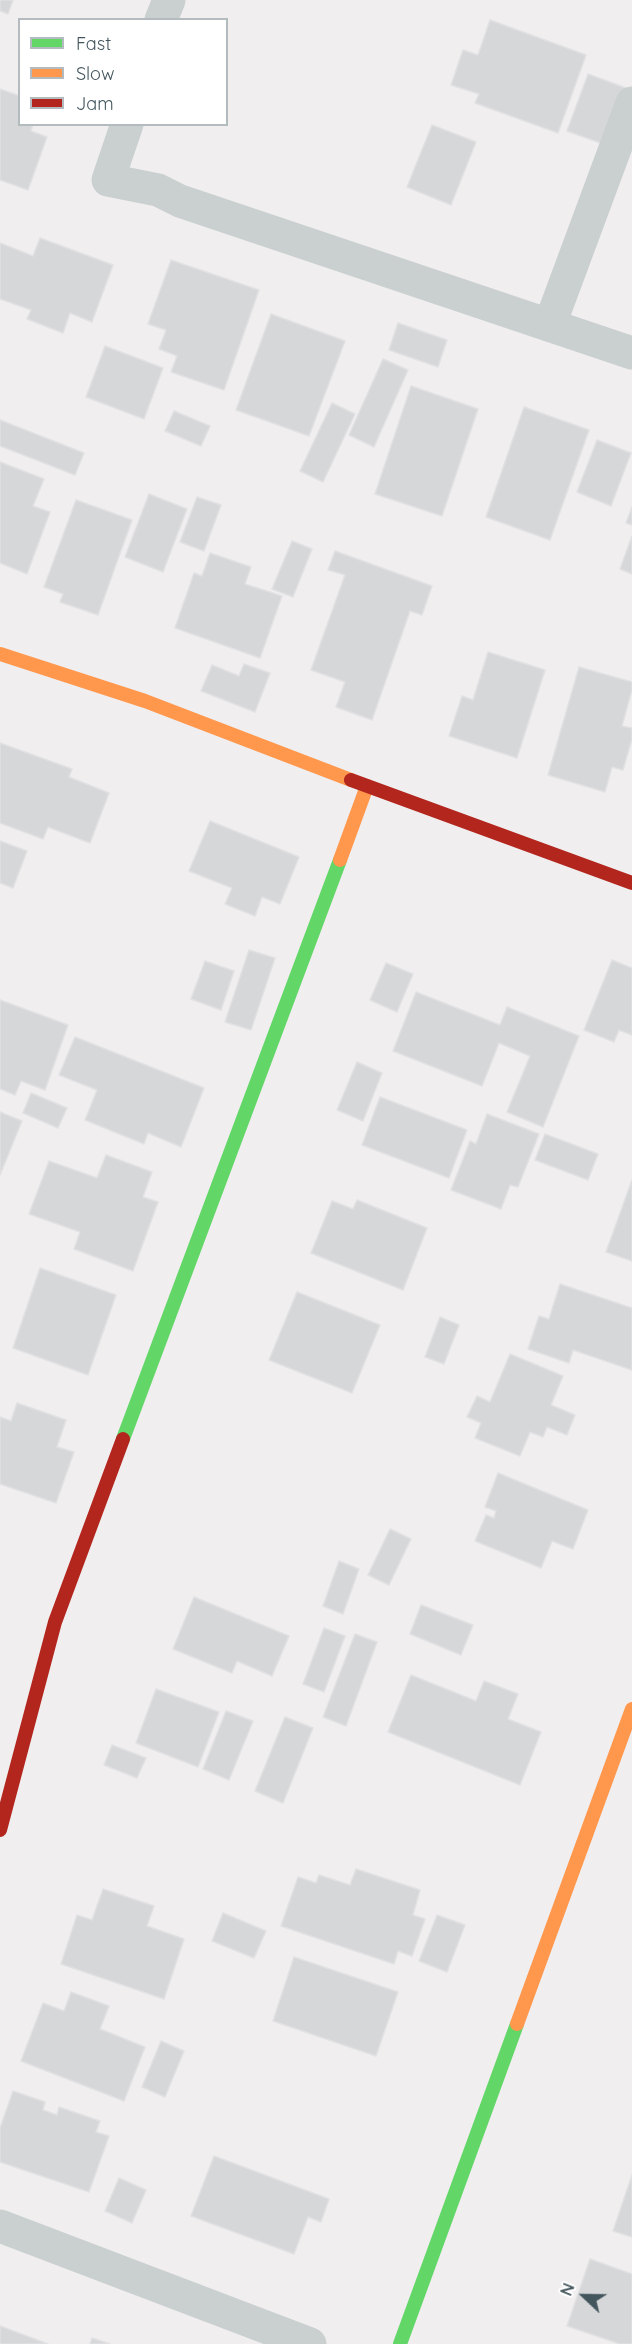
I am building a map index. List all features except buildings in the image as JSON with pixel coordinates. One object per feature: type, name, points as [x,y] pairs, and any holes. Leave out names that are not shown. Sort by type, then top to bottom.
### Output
[{"type":"street","points":[[162,18],[169,0]]},
{"type":"street","points":[[550,324],[632,103]]},
{"type":"street","points":[[126,126],[108,180],[159,190],[180,201],[632,353]]},
{"type":"street","points":[[0,654],[145,701],[367,786],[632,883]]},
{"type":"street","points":[[0,1830],[55,1622],[367,786]]},
{"type":"street","points":[[400,2344],[632,1709]]},
{"type":"street","points":[[0,2226],[310,2344]]},
{"type":"traffic: fast","points":[[123,1439],[340,860]]},
{"type":"traffic: fast","points":[[400,2344],[517,2024]]},
{"type":"traffic: slow","points":[[0,654],[145,701],[351,780]]},
{"type":"traffic: slow","points":[[340,860],[367,786]]},
{"type":"traffic: slow","points":[[517,2024],[632,1709]]},
{"type":"traffic: jam","points":[[351,780],[632,883]]},
{"type":"traffic: jam","points":[[0,1830],[55,1622],[123,1439]]}]
